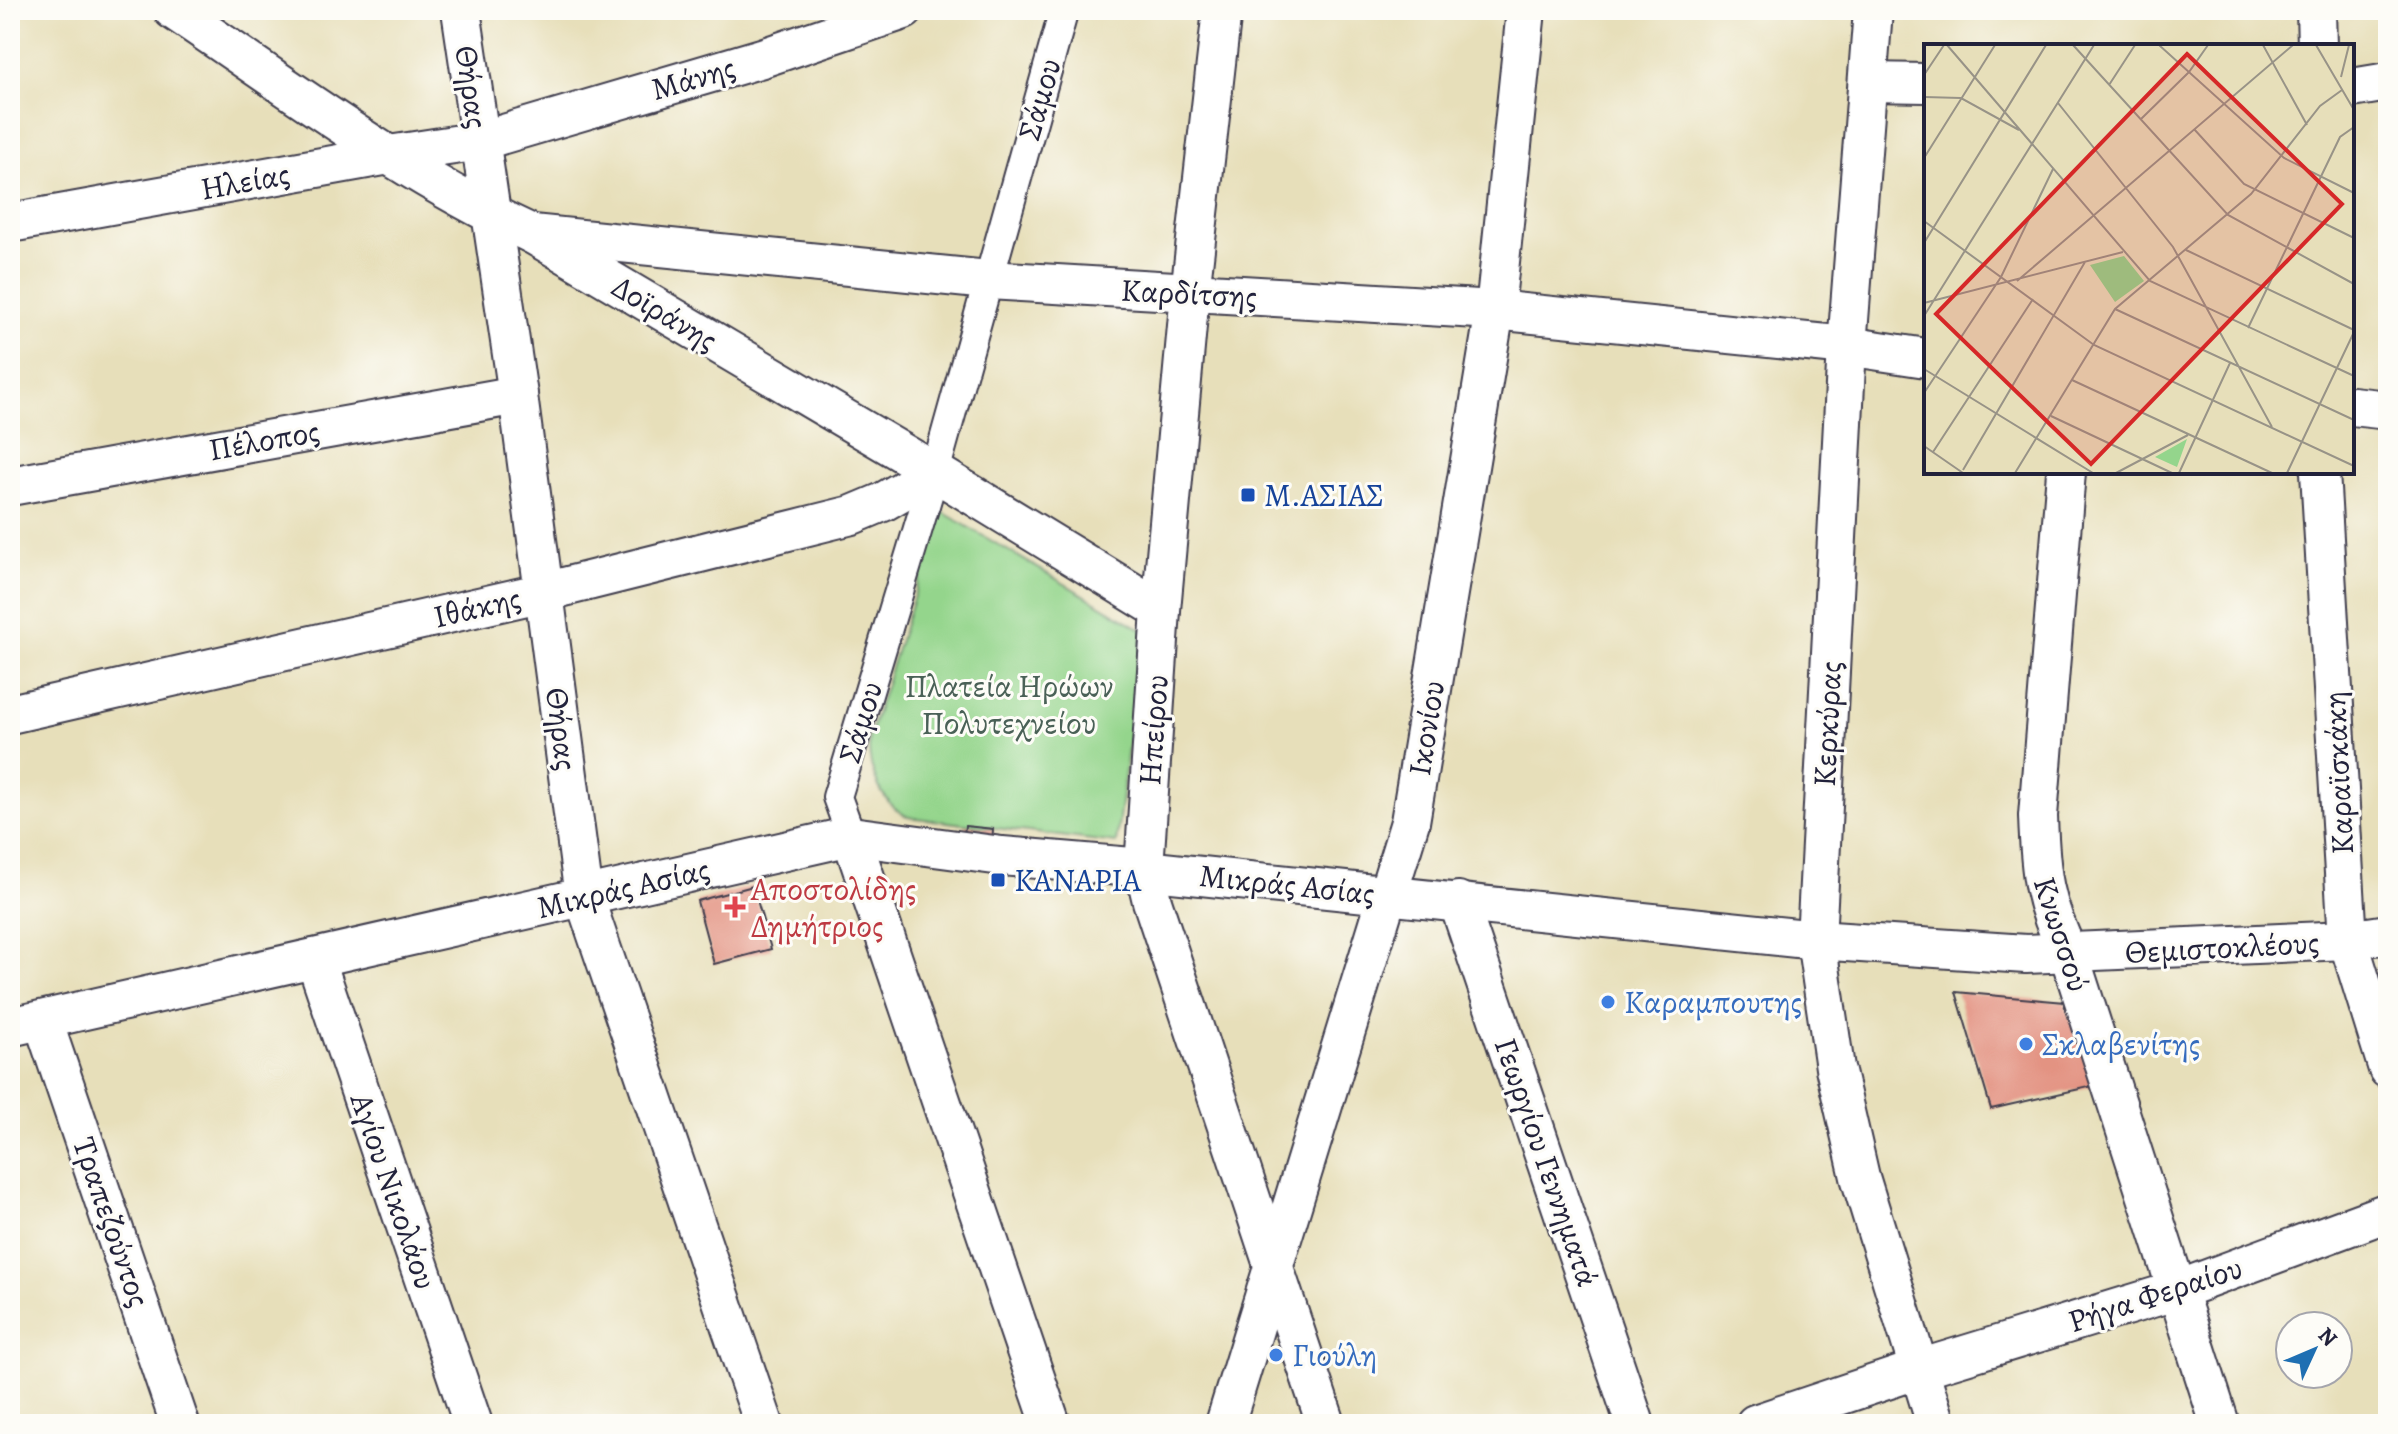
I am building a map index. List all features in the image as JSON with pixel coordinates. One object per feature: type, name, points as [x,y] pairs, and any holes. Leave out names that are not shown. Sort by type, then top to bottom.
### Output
[{"type":"street","name":"Δοϊράνης","points":[[173,10],[389,155],[491,215],[532,234],[935,472],[1161,610]]},
{"type":"street","name":"Θήρας","points":[[461,10],[518,395],[584,897],[764,1424]]},
{"type":"street","name":"Μάνης","points":[[480,141],[762,58],[904,10]]},
{"type":"street","name":"Σάμου","points":[[1051,1424],[837,797],[935,472],[1064,10]]},
{"type":"street","name":"Ηπείρου","points":[[1222,10],[1190,293],[1161,610],[1144,868],[1152,901],[1272,1268],[1326,1424]]},
{"type":"street","name":"Ικονίου","points":[[1225,1424],[1410,822],[1495,310],[1526,10]]},
{"type":"street","name":"Κερκύρας","points":[[1873,10],[1847,346],[1816,940],[1835,1068],[1860,1177],[1936,1424]]},
{"type":"street","points":[[2316,10],[2317,44]]},
{"type":"street","points":[[1868,82],[1924,83]]},
{"type":"street","points":[[2354,88],[2388,82]]},
{"type":"street","name":"Ηλείας","points":[[10,223],[480,141]]},
{"type":"street","name":"Καρδίτσης","points":[[532,234],[988,280],[1495,310],[1847,346],[1924,358]]},
{"type":"street","name":"Πέλοπος","points":[[10,486],[518,395]]},
{"type":"street","points":[[2354,406],[2388,410]]},
{"type":"street","name":"Ιθάκης","points":[[10,714],[544,592],[852,515],[883,502],[935,472]]},
{"type":"street","name":"Κνωσσού","points":[[2066,474],[2038,816],[2040,871],[2052,920],[2069,954],[2220,1424]]},
{"type":"street","name":"Καραϊσκάκη","points":[[2320,474],[2348,940],[2388,1069]]},
{"type":"street","name":"Μικράς Ασίας","points":[[27,1024],[851,836],[1016,857],[1816,940]]},
{"type":"street","name":"Γεωργίου Γεννηματά","points":[[1458,901],[1635,1424]]},
{"type":"street","name":"Θεμιστοκλέους","points":[[1816,940],[2069,954],[2348,940],[2388,934]]},
{"type":"street","name":"Αγίου Νικολάου","points":[[315,958],[473,1424]]},
{"type":"street","name":"Τραπεζούντος","points":[[27,1024],[180,1424]]},
{"type":"street","name":"Ρήγα Φεραίου","points":[[1755,1424],[1919,1369],[2178,1290],[2388,1212]]},
{"type":"green space","name":"Πλατεία Ηρώων Πολυτεχνείου","points":[[941,511],[1143,630],[1116,843],[908,817],[890,803],[877,783],[870,760],[869,737]]},
{"type":"building","points":[[965,826],[993,829],[992,846],[963,843]]},
{"type":"building","points":[[753,886],[771,949],[714,964],[697,901]]},
{"type":"building","name":"Σκλαβενίτης","points":[[1956,992],[2065,1002],[2093,1086],[1991,1109]]},
{"type":"place","name":"Μ.ΑΣΙΑΣ","points":[[1248,495]]},
{"type":"place","name":"ΚΑΝΑΡΙΑ","points":[[998,880]]},
{"type":"place","name":"Αποστολίδης Δημήτριος","points":[[735,907]]},
{"type":"place","name":"Καραμπουτης","points":[[1608,1002]]},
{"type":"place","name":"Σκλαβενίτης","points":[[2026,1044]]},
{"type":"place","name":"Γιούλη","points":[[1276,1355]]}]
